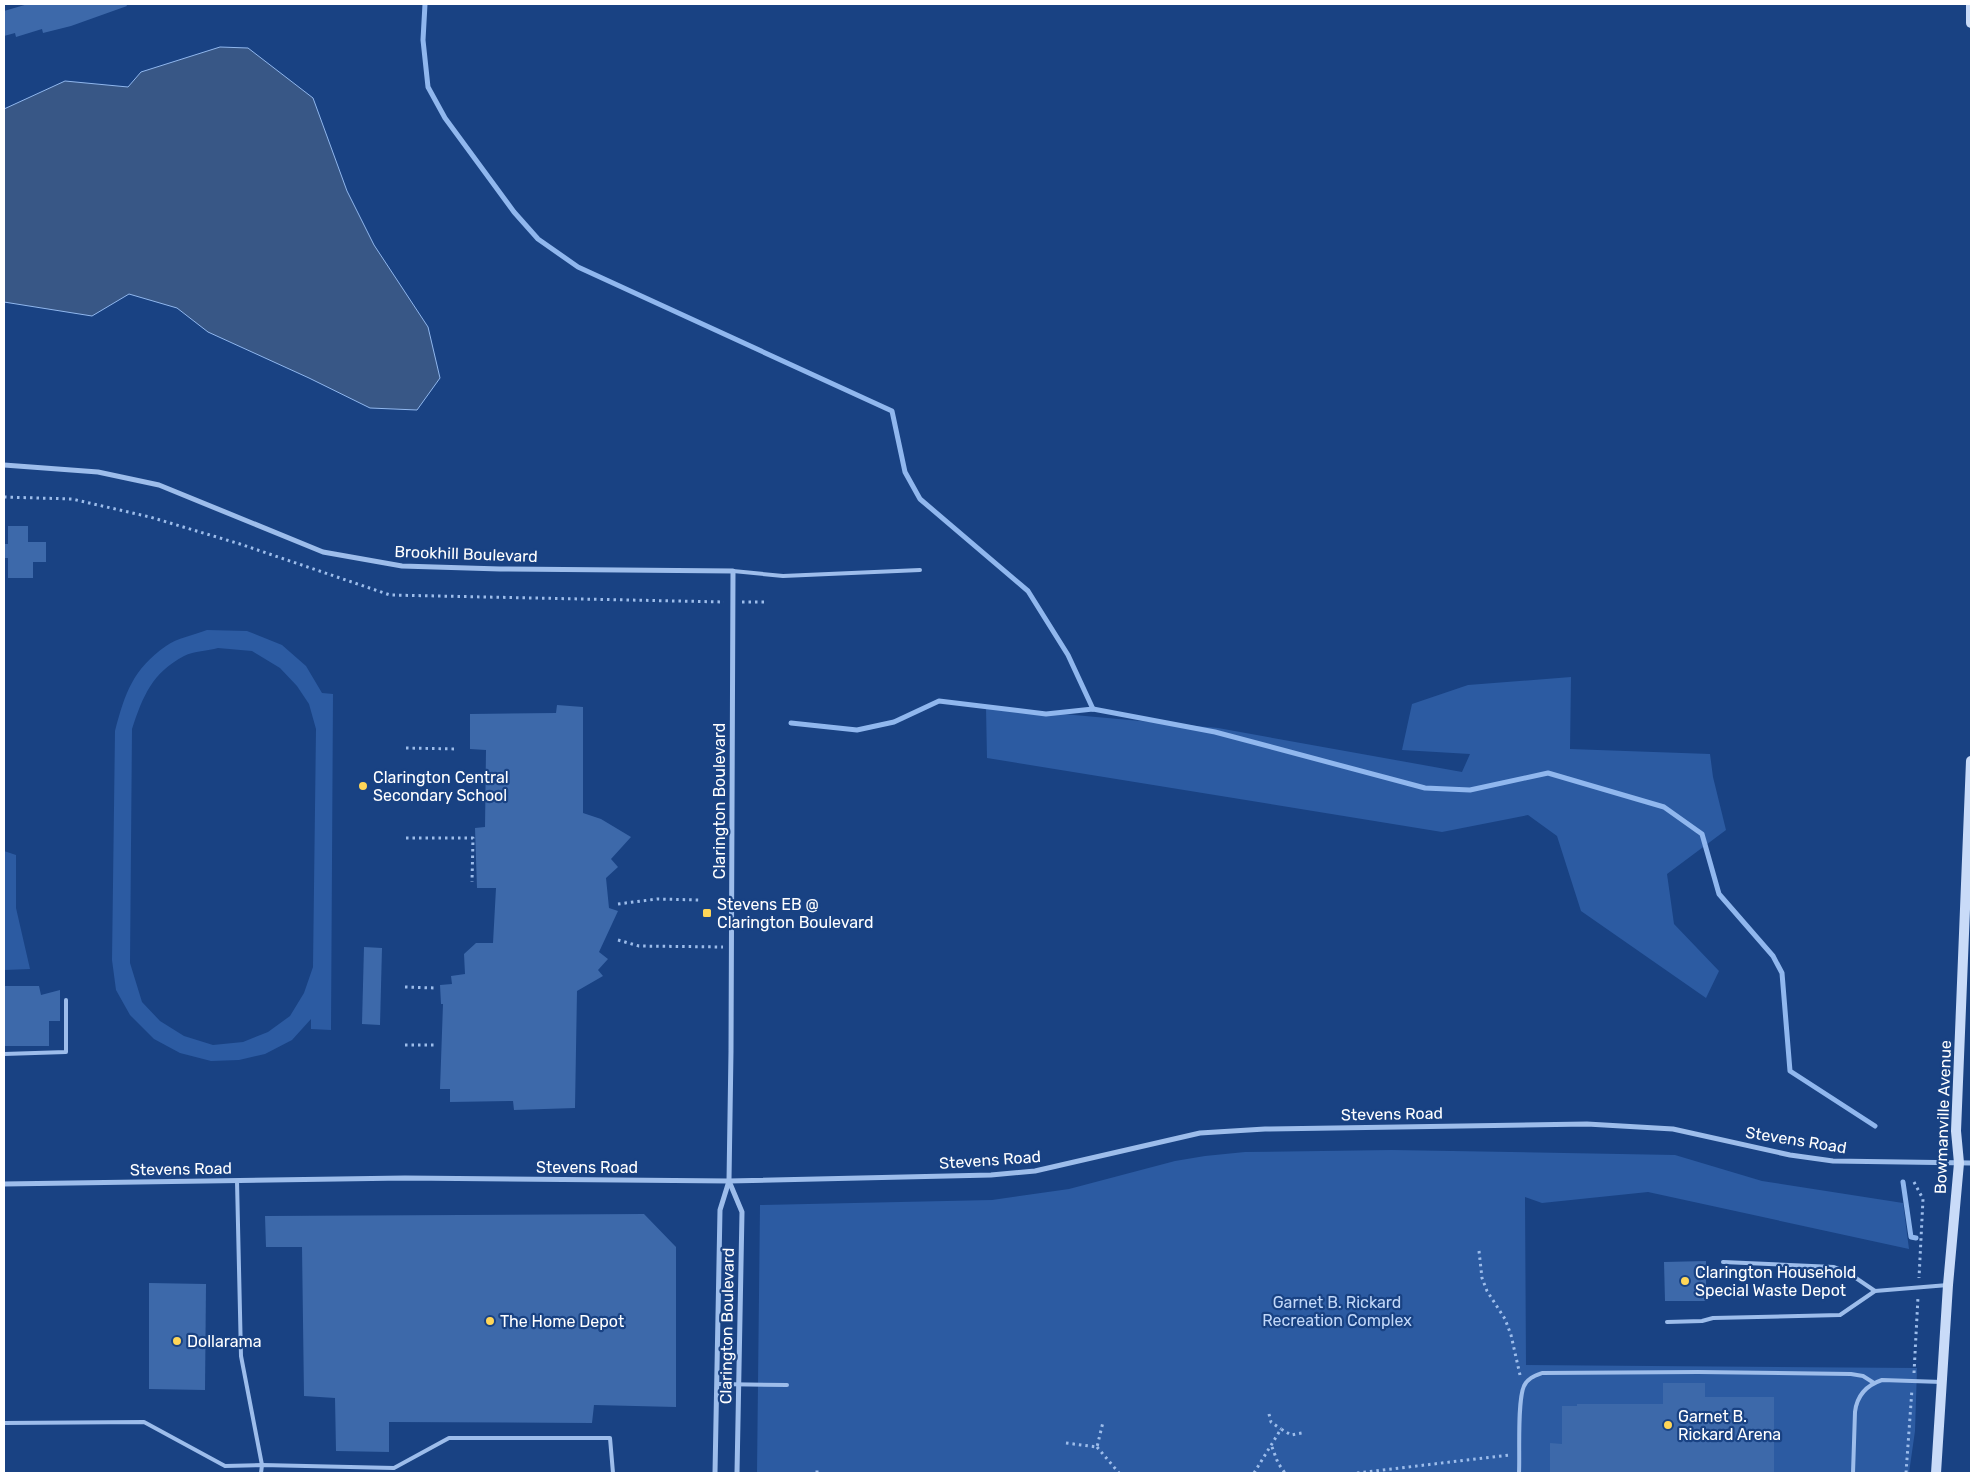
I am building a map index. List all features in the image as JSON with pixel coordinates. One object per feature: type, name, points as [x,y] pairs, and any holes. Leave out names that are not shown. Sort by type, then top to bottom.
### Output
[{"type":"main road","points":[[1971,4],[1971,23]]},
{"type":"main road","name":"Bowmanville Avenue","points":[[1936,1473],[1948,1285],[1959,1163],[1956,1130],[1971,761]]},
{"type":"street","name":"Brookhill Boulevard","points":[[4,465],[98,472],[159,484],[323,552],[402,566],[500,569],[733,571]]},
{"type":"street","name":"Clarington Boulevard","points":[[715,1473],[720,1210],[729,1181],[733,571]]},
{"type":"street","name":"Stevens Road","points":[[4,1184],[404,1178],[729,1181],[991,1175],[1035,1171],[1082,1162],[1150,1144],[1210,1133],[1265,1129],[1577,1124],[1673,1129],[1790,1155],[1833,1161],[1971,1163]]},
{"type":"street","name":"Clarington Boulevard","points":[[729,1181],[742,1212],[737,1473]]},
{"type":"lane","points":[[733,571],[783,576],[920,570]]},
{"type":"lane","points":[[4,1054],[66,1052],[66,1000]]},
{"type":"lane","points":[[237,1181],[241,1356],[262,1464],[261,1473]]},
{"type":"lane","points":[[1723,1262],[1834,1267],[1847,1272],[1875,1291]]},
{"type":"lane","points":[[1667,1322],[1702,1322],[1713,1318],[1840,1315],[1875,1291],[1948,1285]]},
{"type":"lane","points":[[1519,1473],[1521,1403],[1524,1387],[1530,1378],[1542,1373],[1698,1372],[1851,1374],[1863,1376],[1874,1383]]},
{"type":"lane","points":[[1853,1473],[1856,1404],[1861,1393],[1874,1383],[1890,1380],[1942,1382]]},
{"type":"lane","points":[[717,1384],[787,1385]]},
{"type":"lane","points":[[4,1423],[144,1422],[225,1466],[262,1464],[394,1468],[449,1438],[610,1438],[613,1473]]},
{"type":"path","points":[[406,748],[458,749]]},
{"type":"path","points":[[406,838],[473,838],[472,882]]},
{"type":"path","points":[[618,904],[658,899],[701,900]]},
{"type":"path","points":[[618,940],[639,946],[731,948]]},
{"type":"path","points":[[405,987],[435,988]]},
{"type":"path","points":[[405,1045],[437,1045]]},
{"type":"path","points":[[1914,1182],[1923,1199],[1920,1273]]},
{"type":"path","points":[[1479,1251],[1482,1278],[1487,1291],[1505,1319],[1511,1335],[1516,1365],[1524,1387]]},
{"type":"path","points":[[1914,1365],[1918,1295]]},
{"type":"path","points":[[1906,1473],[1912,1394]]},
{"type":"path","points":[[1269,1414],[1271,1422],[1291,1435],[1302,1433]]},
{"type":"path","points":[[1097,1447],[1103,1422]]},
{"type":"path","points":[[1254,1473],[1282,1429]]},
{"type":"path","points":[[1066,1443],[1097,1447],[1119,1473]]},
{"type":"path","points":[[1272,1446],[1278,1462],[1285,1473]]},
{"type":"path","points":[[1358,1473],[1510,1455]]},
{"type":"green space","points":[[207,630],[247,631],[282,645],[306,666],[322,693],[333,694],[331,1030],[311,1029],[311,1019],[292,1040],[265,1054],[239,1060],[211,1061],[180,1053],[154,1039],[130,1015],[116,990],[112,960],[115,731],[119,717],[132,683],[138,673],[155,655],[170,643]],"holes":[[[218,648],[252,651],[280,668],[297,686],[309,704],[316,729],[313,967],[304,993],[290,1016],[268,1032],[243,1042],[213,1045],[184,1036],[160,1021],[142,1002],[130,963],[132,729],[140,706],[150,686],[173,663],[188,654]]]},
{"type":"green space","points":[[1571,677],[1570,749],[1710,754],[1713,777],[1726,830],[1667,874],[1674,924],[1719,971],[1706,998],[1581,911],[1557,836],[1528,815],[1442,832],[987,758],[986,707],[1218,728],[1462,772],[1470,754],[1402,750],[1412,704],[1468,685]]},
{"type":"green space","points":[[4,851],[16,855],[16,908],[30,969],[4,970]]},
{"type":"green space","name":"Garnet B. Rickard Recreation Complex","points":[[1392,1150],[1675,1155],[1762,1181],[1903,1203],[1909,1249],[1648,1192],[1542,1203],[1525,1197],[1526,1365],[1917,1368],[1915,1431],[1909,1473],[757,1473],[760,1205],[992,1200],[1069,1189],[1175,1161],[1205,1156],[1245,1152]]},
{"type":"shaded area","points":[[220,47],[248,48],[313,98],[347,191],[374,245],[428,327],[440,378],[417,410],[370,408],[208,332],[177,308],[129,294],[92,316],[4,302],[4,109],[65,81],[128,87],[141,72]]},
{"type":"building","points":[[28,4],[126,4],[127,6],[71,26],[43,33],[42,29],[16,37],[15,33],[4,36],[4,11]]},
{"type":"building","points":[[8,526],[28,526],[28,542],[46,542],[46,562],[33,562],[33,578],[8,578],[8,558],[4,558],[4,544],[8,544]]},
{"type":"building","points":[[557,705],[583,707],[583,813],[601,819],[631,837],[611,859],[618,867],[606,878],[609,908],[618,911],[599,952],[608,959],[598,970],[603,976],[577,991],[575,1108],[514,1110],[513,1101],[450,1102],[450,1089],[440,1089],[443,1004],[441,1004],[440,985],[452,984],[451,976],[465,974],[464,954],[476,943],[493,943],[496,888],[477,888],[475,828],[485,827],[486,750],[470,749],[470,714],[556,713]]},
{"type":"building","points":[[364,947],[382,948],[380,1025],[362,1024]]},
{"type":"building","points":[[4,986],[39,986],[41,995],[60,990],[60,1021],[49,1021],[49,1046],[4,1046]]},
{"type":"building","name":"The Home Depot","points":[[644,1214],[676,1247],[676,1407],[594,1405],[592,1423],[389,1422],[389,1452],[336,1451],[335,1398],[304,1396],[302,1247],[266,1247],[265,1216]]},
{"type":"building","name":"Clarington Household Special Waste Depot","points":[[1706,1261],[1706,1301],[1665,1301],[1664,1262]]},
{"type":"building","name":"Dollarama","points":[[149,1283],[206,1284],[205,1390],[149,1389]]},
{"type":"building","name":"Garnet B. Rickard Arena","points":[[1663,1383],[1705,1383],[1705,1397],[1774,1397],[1774,1473],[1550,1473],[1550,1443],[1562,1444],[1562,1406],[1577,1406],[1577,1404],[1663,1404]]},
{"type":"waterway","points":[[425,4],[423,40],[428,87],[445,118],[514,212],[538,239],[578,267],[892,411],[905,472],[920,499],[1028,591],[1068,655],[1093,709]]},
{"type":"waterway","points":[[791,723],[857,730],[894,722],[939,701],[1046,714],[1093,709],[1215,732],[1425,788],[1470,790],[1548,773],[1664,807],[1702,834],[1719,894],[1773,956],[1782,973],[1790,1071],[1875,1126]]},
{"type":"waterway","points":[[1903,1182],[1911,1237],[1916,1238]]},
{"type":"place","name":"Clarington Central Secondary School","points":[[363,786]]},
{"type":"place","name":"Stevens EB @ Clarington Boulevard","points":[[707,913]]},
{"type":"place","name":"Clarington Household Special Waste Depot","points":[[1685,1281]]},
{"type":"place","name":"The Home Depot","points":[[490,1321]]},
{"type":"place","name":"Dollarama","points":[[177,1341]]},
{"type":"place","name":"Garnet B. Rickard Arena","points":[[1668,1425]]}]
